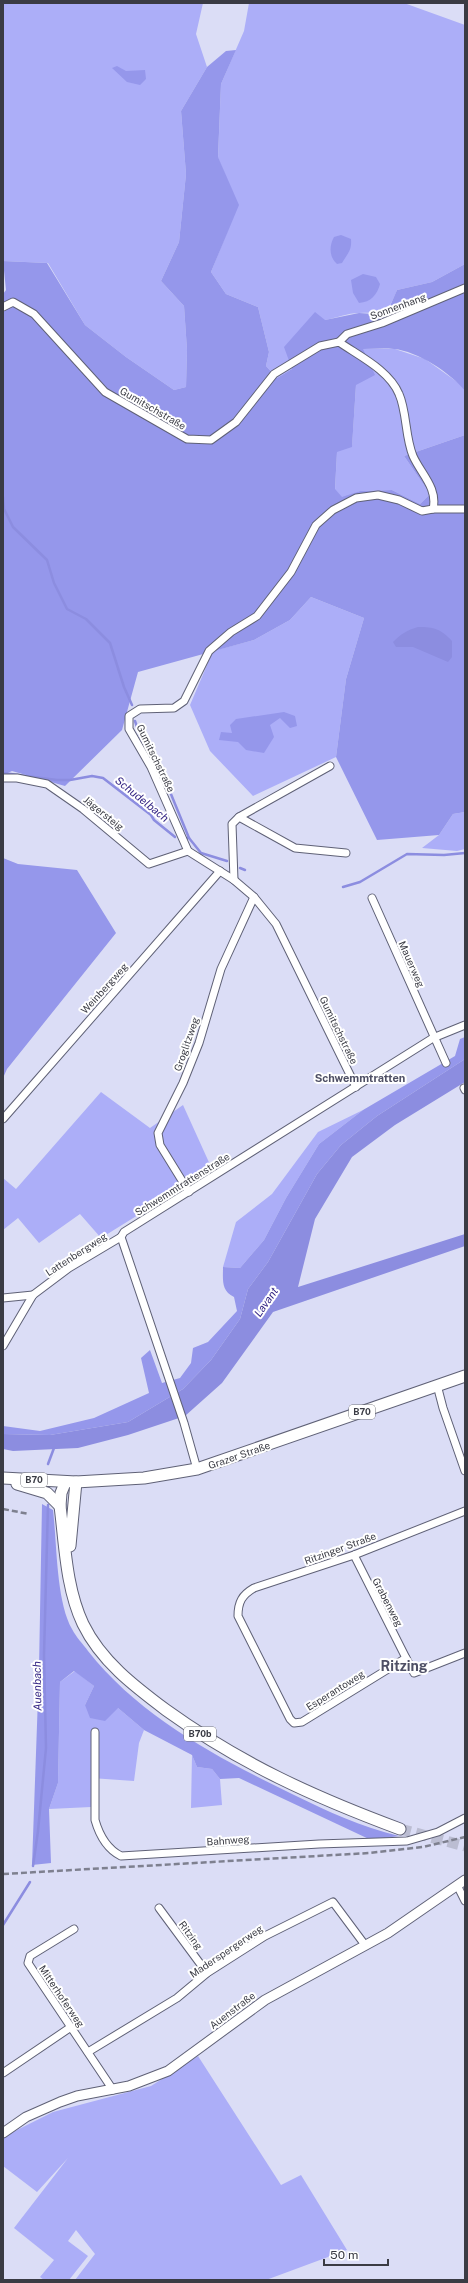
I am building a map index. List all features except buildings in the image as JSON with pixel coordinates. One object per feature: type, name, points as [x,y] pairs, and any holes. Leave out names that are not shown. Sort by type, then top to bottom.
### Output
[{"type":"main road","name":"Grazer Straße","points":[[3,1479],[70,1482],[144,1478],[197,1469],[465,1376]]},
{"type":"main road","points":[[3,1479],[47,1492],[60,1506]]},
{"type":"main road","name":"B70b","points":[[70,1482],[61,1493],[60,1506],[73,1597],[92,1641],[112,1665],[146,1696],[205,1738],[275,1777],[337,1806],[400,1829]]},
{"type":"main road","name":"B70b","points":[[69,1567],[70,1482]]},
{"type":"street","name":"Sonnenhang","points":[[339,342],[347,334],[393,319],[465,288]]},
{"type":"street","name":"Gumitschstraße","points":[[3,306],[13,302],[34,314],[105,392],[187,439],[210,440],[236,422],[274,374],[320,346],[339,342]]},
{"type":"street","points":[[339,342],[383,373],[399,394],[413,456],[428,481],[435,498],[433,509],[465,509]]},
{"type":"street","name":"Gumitschstraße","points":[[356,1087],[276,924],[254,897],[234,880],[188,851],[151,766],[129,729],[129,716],[140,709],[174,708],[184,701],[209,651],[231,632],[257,616],[291,572],[316,525],[333,510],[356,498],[378,495],[399,500],[422,512],[433,509]]},
{"type":"street","points":[[234,880],[232,824],[239,817],[330,766]]},
{"type":"street","name":"Jägersteig","points":[[3,778],[17,778],[47,784],[83,809],[149,864],[188,851]]},
{"type":"street","points":[[239,817],[295,848],[346,853]]},
{"type":"street","name":"Weinbergweg","points":[[3,1119],[220,871]]},
{"type":"street","name":"Groglitzweg","points":[[189,1192],[160,1145],[158,1133],[183,1083],[199,1043],[221,969],[254,897]]},
{"type":"street","name":"Mauerweg","points":[[372,898],[433,1038],[446,1063]]},
{"type":"street","name":"Schwemmtrattenstraße","points":[[121,1237],[124,1232],[433,1038],[465,1025]]},
{"type":"street","points":[[121,1237],[184,1423],[197,1469]]},
{"type":"street","name":"Lattenbergweg","points":[[3,1346],[33,1296],[69,1268],[121,1237]]},
{"type":"street","points":[[3,1298],[33,1296]]},
{"type":"street","points":[[437,1385],[443,1408],[465,1471]]},
{"type":"street","name":"Ritzinger Straße","points":[[238,1616],[240,1599],[254,1588],[354,1554],[465,1511]]},
{"type":"street","name":"Grabenweg","points":[[354,1554],[406,1658]]},
{"type":"street","name":"Esperantoweg","points":[[238,1616],[290,1719],[294,1723],[302,1722],[406,1658]]},
{"type":"street","points":[[406,1658],[414,1673],[465,1653]]},
{"type":"street","name":"Bahnweg","points":[[95,1732],[95,1820],[98,1829],[109,1847],[121,1856],[319,1844],[407,1841],[438,1832],[465,1818]]},
{"type":"street","name":"Auenstraße","points":[[3,2133],[44,2108],[77,2096],[113,2090],[143,2082],[168,2071],[265,2000],[410,1920],[456,1885],[465,1880]]},
{"type":"street","points":[[456,1885],[465,1901]]},
{"type":"street","name":"Maderspergerweg","points":[[88,2052],[178,1998],[207,1973],[265,1936],[333,1902],[365,1945]]},
{"type":"street","name":"Ritzing","points":[[159,1908],[207,1973]]},
{"type":"street","name":"Mitterhoferweg","points":[[74,1929],[30,1956],[28,1963],[113,2090]]},
{"type":"street","points":[[3,2073],[71,2027]]},
{"type":"shaded area","points":[[3,3],[203,3],[196,34],[207,67],[181,111],[186,174],[179,242],[161,281],[184,306],[187,350],[186,387],[174,390],[126,357],[85,325],[48,263],[3,261]]},
{"type":"shaded area","points":[[249,3],[404,3],[465,25],[465,264],[432,282],[397,290],[390,305],[384,311],[351,314],[325,320],[292,369],[277,378],[266,366],[269,352],[258,307],[226,294],[211,272],[238,205],[218,158],[221,84],[244,31]]},
{"type":"shaded area","points":[[236,50],[221,84],[218,157],[239,205],[211,272],[226,294],[258,307],[269,352],[266,366],[277,378],[292,369],[284,347],[315,312],[325,320],[359,313],[374,314],[390,306],[397,290],[432,282],[465,264],[465,391],[451,377],[423,358],[394,349],[363,349],[375,375],[356,385],[352,447],[337,452],[335,489],[342,497],[360,491],[392,490],[420,504],[430,494],[404,456],[465,435],[465,812],[453,814],[439,835],[377,840],[336,757],[346,679],[364,618],[311,597],[290,620],[254,640],[138,672],[122,730],[65,786],[12,771],[3,775],[3,294],[6,290],[3,261],[47,263],[85,325],[126,357],[174,390],[186,387],[187,350],[184,306],[161,281],[179,242],[186,174],[181,111],[207,67],[226,51]]},
{"type":"shaded area","points":[[117,66],[126,71],[145,70],[146,79],[140,85],[127,82],[112,68]]},
{"type":"shaded area","points":[[341,235],[351,239],[351,247],[342,263],[337,264],[331,255],[331,244],[334,237]]},
{"type":"shaded area","points":[[363,274],[376,277],[380,284],[373,297],[367,301],[359,303],[353,293],[351,280]]},
{"type":"shaded area","points":[[363,349],[395,349],[425,359],[460,384],[465,391],[465,435],[404,456],[430,494],[420,504],[392,490],[360,491],[342,498],[335,490],[337,451],[352,446],[356,385]]},
{"type":"shaded area","points":[[311,597],[364,618],[346,679],[336,757],[253,796],[210,751],[190,705],[213,651],[254,640],[290,620]]},
{"type":"shaded area","points":[[284,712],[295,716],[297,726],[290,728],[280,718],[270,725],[274,737],[264,753],[246,750],[238,742],[219,740],[221,732],[232,733],[230,725],[236,719]]},
{"type":"shaded area","points":[[465,812],[465,849],[457,851],[422,848],[439,835],[453,814]]},
{"type":"shaded area","points":[[3,858],[18,864],[77,870],[116,933],[7,1069],[3,1078]]},
{"type":"shaded area","points":[[465,1037],[465,1059],[377,1116],[341,1145],[317,1174],[268,1262],[248,1289],[240,1319],[211,1360],[183,1389],[128,1422],[50,1435],[3,1434],[3,1426],[40,1431],[94,1418],[149,1393],[141,1358],[150,1350],[162,1383],[180,1378],[191,1363],[193,1348],[208,1342],[237,1311],[234,1297],[227,1292],[224,1285],[223,1267],[240,1268],[264,1240],[286,1198],[319,1144],[363,1110],[455,1056],[460,1039]]},
{"type":"shaded area","points":[[101,1092],[150,1128],[183,1105],[212,1169],[101,1238],[80,1214],[39,1243],[18,1218],[3,1230],[3,1178],[16,1189]]},
{"type":"shaded area","points":[[363,1110],[319,1144],[286,1198],[264,1240],[240,1268],[223,1267],[236,1222],[272,1194],[318,1132]]},
{"type":"shaded area","points":[[42,1504],[53,1510],[60,1588],[67,1617],[72,1629],[88,1651],[109,1675],[131,1696],[182,1734],[236,1766],[331,1812],[371,1828],[399,1836],[371,1840],[239,1778],[220,1779],[212,1769],[197,1767],[192,1755],[144,1730],[118,1708],[105,1721],[90,1718],[85,1705],[94,1686],[74,1671],[60,1682],[58,1783],[49,1809],[51,1863],[32,1865],[39,1669]]},
{"type":"shaded area","points":[[75,1671],[94,1686],[85,1705],[118,1708],[144,1730],[139,1743],[134,1781],[91,1778],[91,1807],[49,1809],[58,1783],[60,1682]]},
{"type":"shaded area","points":[[192,1755],[197,1767],[212,1769],[220,1779],[222,1805],[191,1808]]},
{"type":"shaded area","points":[[198,2056],[281,2185],[301,2175],[347,2250],[266,2280],[75,2280],[95,2254],[76,2230],[68,2241],[88,2256],[69,2280],[44,2280],[40,2277],[54,2260],[14,2228],[68,2158],[37,2192],[3,2166],[3,2137],[53,2112],[151,2086]]},
{"type":"water","points":[[418,627],[441,631],[452,641],[452,657],[448,662],[413,647],[396,647],[393,642],[396,639],[407,631]]},
{"type":"water","name":"Lavant","points":[[465,1059],[465,1082],[395,1125],[352,1157],[315,1219],[298,1287],[465,1234],[465,1246],[273,1312],[222,1383],[185,1416],[128,1435],[78,1448],[13,1451],[3,1449],[3,1434],[50,1435],[128,1422],[183,1389],[211,1360],[240,1319],[248,1289],[268,1262],[317,1174],[341,1145],[377,1116]]},
{"type":"waterway","points":[[3,497],[4,509],[13,527],[47,560],[54,583],[67,609],[86,619],[110,643],[124,687],[132,705]]},
{"type":"waterway","points":[[135,721],[141,739],[166,782],[189,838]]},
{"type":"waterway","name":"Schudelbach","points":[[3,773],[57,780],[70,780],[92,776],[103,778],[151,815],[154,820],[175,837]]},
{"type":"waterway","name":"Schudelbach","points":[[185,838],[189,838],[201,853],[227,861]]},
{"type":"waterway","name":"Schudelbach","points":[[343,887],[360,882],[407,854],[444,855],[465,853]]},
{"type":"waterway","name":"Schudelbach","points":[[240,868],[245,870]]},
{"type":"waterway","name":"Auenbach","points":[[48,1464],[54,1448]]},
{"type":"waterway","name":"Auenbach","points":[[33,1866],[46,1748],[44,1655],[48,1505]]},
{"type":"waterway","name":"Auenbach","points":[[3,1925],[30,1882]]},
{"type":"tunnel","points":[[400,1829],[465,1846]]},
{"type":"railway","points":[[3,1509],[29,1514]]},
{"type":"railway","points":[[3,1874],[369,1853],[423,1847],[465,1837]]},
{"type":"district","name":"Schwemmtratten","points":[[360,1078]]},
{"type":"district","name":"Ritzing","points":[[404,1666]]}]
